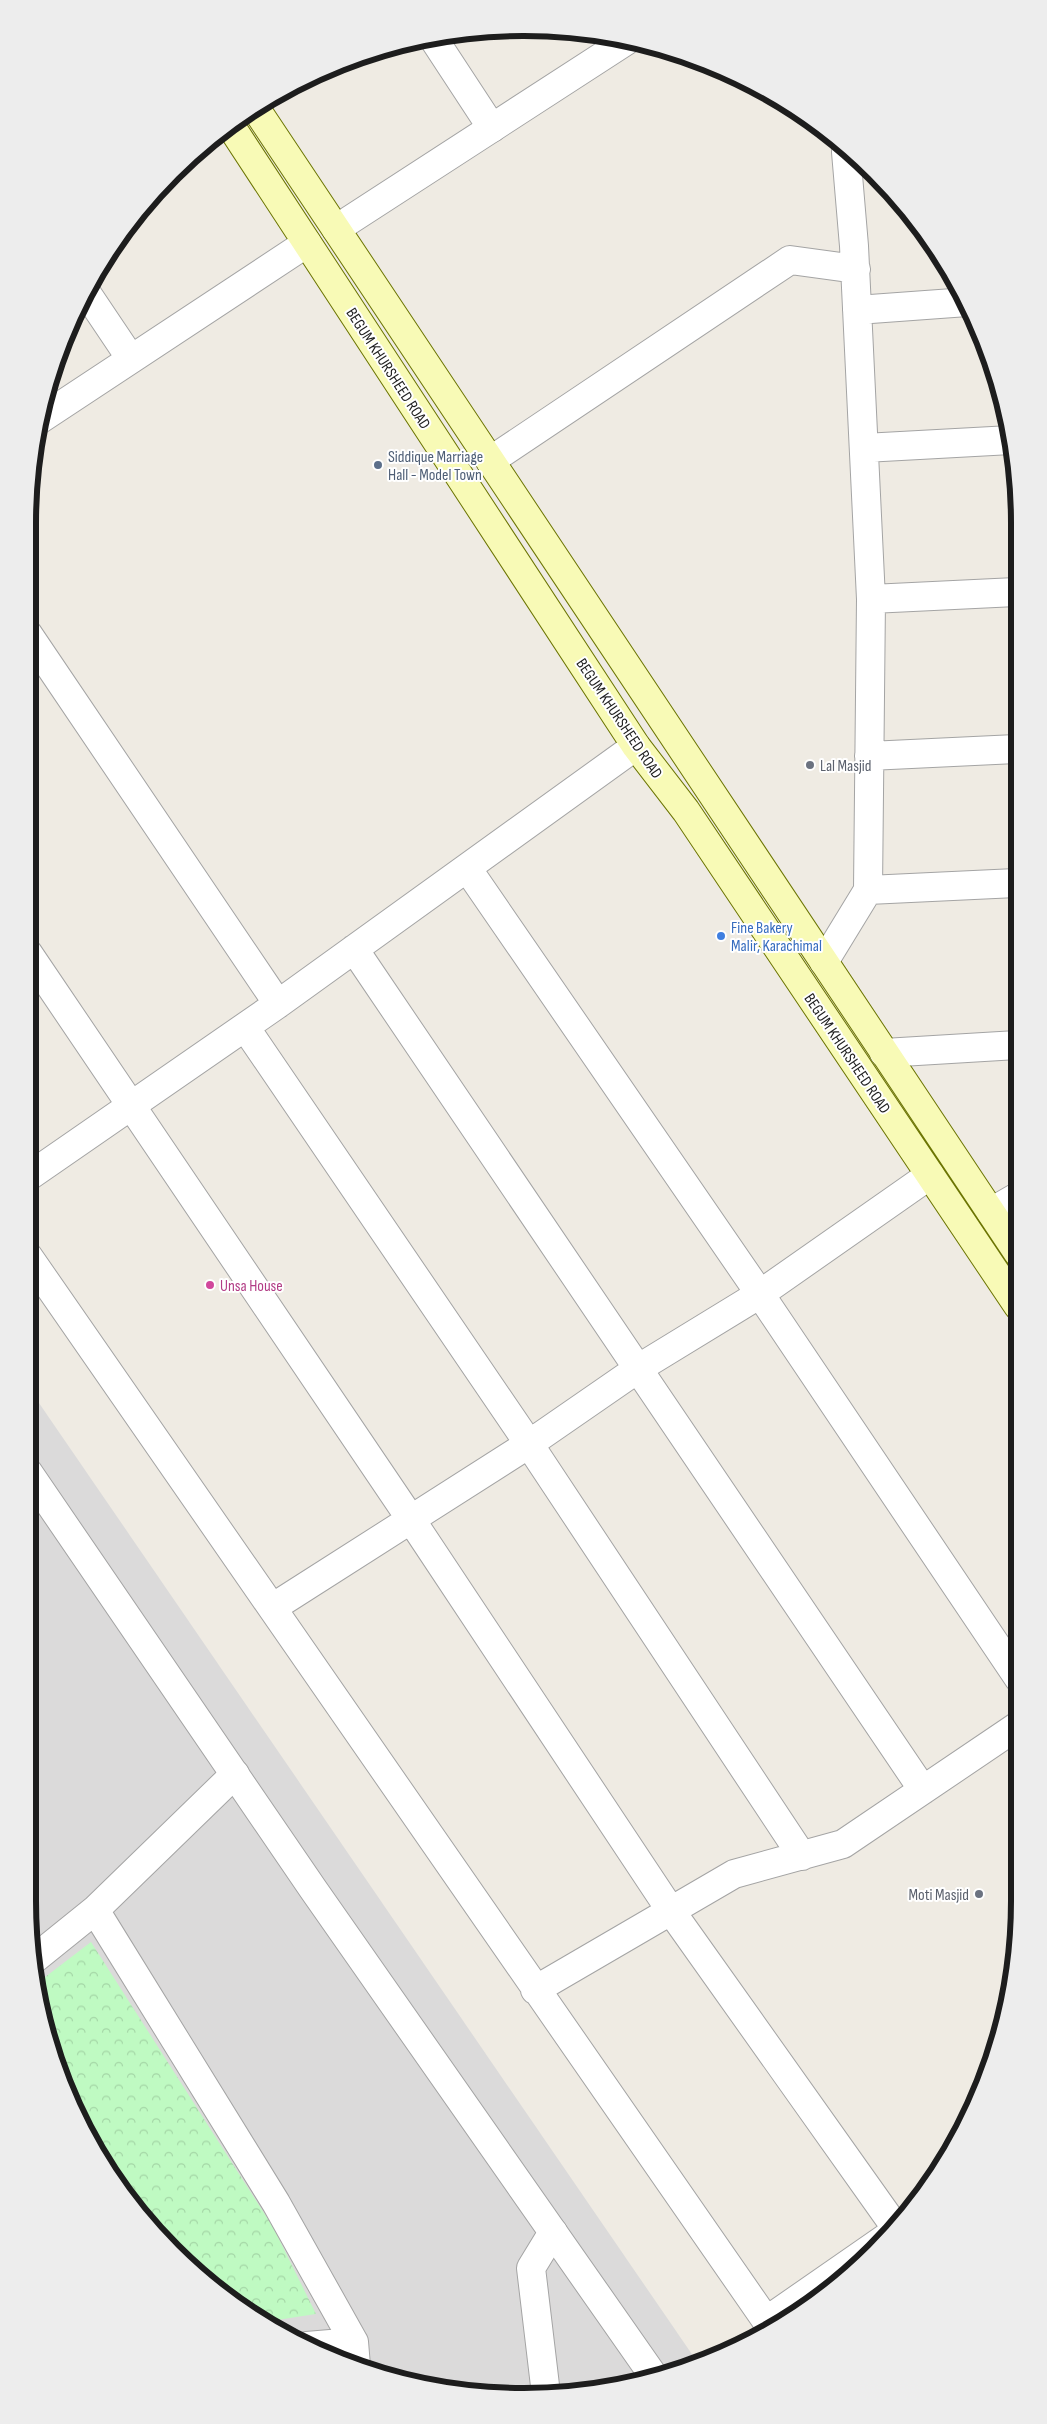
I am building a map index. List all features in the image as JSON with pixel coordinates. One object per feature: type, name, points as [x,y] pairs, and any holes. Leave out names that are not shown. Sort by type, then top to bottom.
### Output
[{"type":"main road","name":"BEGUM KHURSHEED ROAD","points":[[259,114],[1011,1242]]},
{"type":"main road","name":"BEGUM KHURSHEED ROAD","points":[[234,132],[636,746],[686,811],[1011,1296]]},
{"type":"street","points":[[437,44],[492,128]]},
{"type":"street","points":[[336,229],[492,128],[613,45]]},
{"type":"street","points":[[824,962],[868,890],[871,600],[851,163]]},
{"type":"street","points":[[49,413],[307,243]]},
{"type":"street","points":[[490,461],[790,260],[856,269]]},
{"type":"street","points":[[91,299],[131,359]]},
{"type":"street","points":[[857,310],[958,303]]},
{"type":"street","points":[[864,448],[1003,440]]},
{"type":"street","points":[[871,600],[1011,592]]},
{"type":"street","points":[[36,646],[278,1004]]},
{"type":"street","points":[[36,1171],[278,1004],[636,746]]},
{"type":"street","points":[[869,756],[1011,750]]},
{"type":"street","points":[[468,868],[760,1294],[1011,1667]]},
{"type":"street","points":[[868,890],[1011,883]]},
{"type":"street","points":[[354,950],[639,1368],[923,1790]]},
{"type":"street","points":[[36,965],[410,1518],[671,1911],[891,2221]]},
{"type":"street","points":[[244,1028],[529,1444],[802,1856]]},
{"type":"street","points":[[884,1052],[1011,1045]]},
{"type":"street","points":[[272,1608],[410,1518],[529,1444],[639,1368],[760,1294],[930,1175]]},
{"type":"street","points":[[991,1212],[1011,1200]]},
{"type":"street","points":[[36,1268],[767,2322]]},
{"type":"street","points":[[36,1484],[649,2371]]},
{"type":"street","points":[[535,1990],[734,1874],[843,1844],[1011,1730]]},
{"type":"street","points":[[39,1955],[96,1910],[235,1774]]},
{"type":"street","points":[[96,1910],[276,2203],[355,2354]]},
{"type":"street","points":[[545,2387],[531,2268],[553,2232]]},
{"type":"street","points":[[337,2351],[355,2354]]},
{"type":"shaded area","points":[[36,1399],[694,2357],[650,2371],[587,2384],[524,2388],[460,2384],[397,2371],[367,2362],[308,2338],[253,2306],[227,2287],[202,2267],[157,2222],[118,2171],[86,2116],[73,2087],[53,2027],[40,1964],[36,1900]]},
{"type":"green space","points":[[91,1942],[273,2227],[316,2314],[277,2320],[253,2306],[202,2267],[157,2222],[118,2171],[86,2116],[62,2057],[53,2027],[43,1979]]},
{"type":"place","name":"Siddique Marriage Hall - Model Town","points":[[378,465]]},
{"type":"place","name":"Lal Masjid","points":[[810,765]]},
{"type":"place","name":"Fine Bakery Malir, Karachimal","points":[[721,936]]},
{"type":"place","name":"Unsa House","points":[[210,1285]]},
{"type":"place","name":"Moti Masjid","points":[[979,1894]]}]
